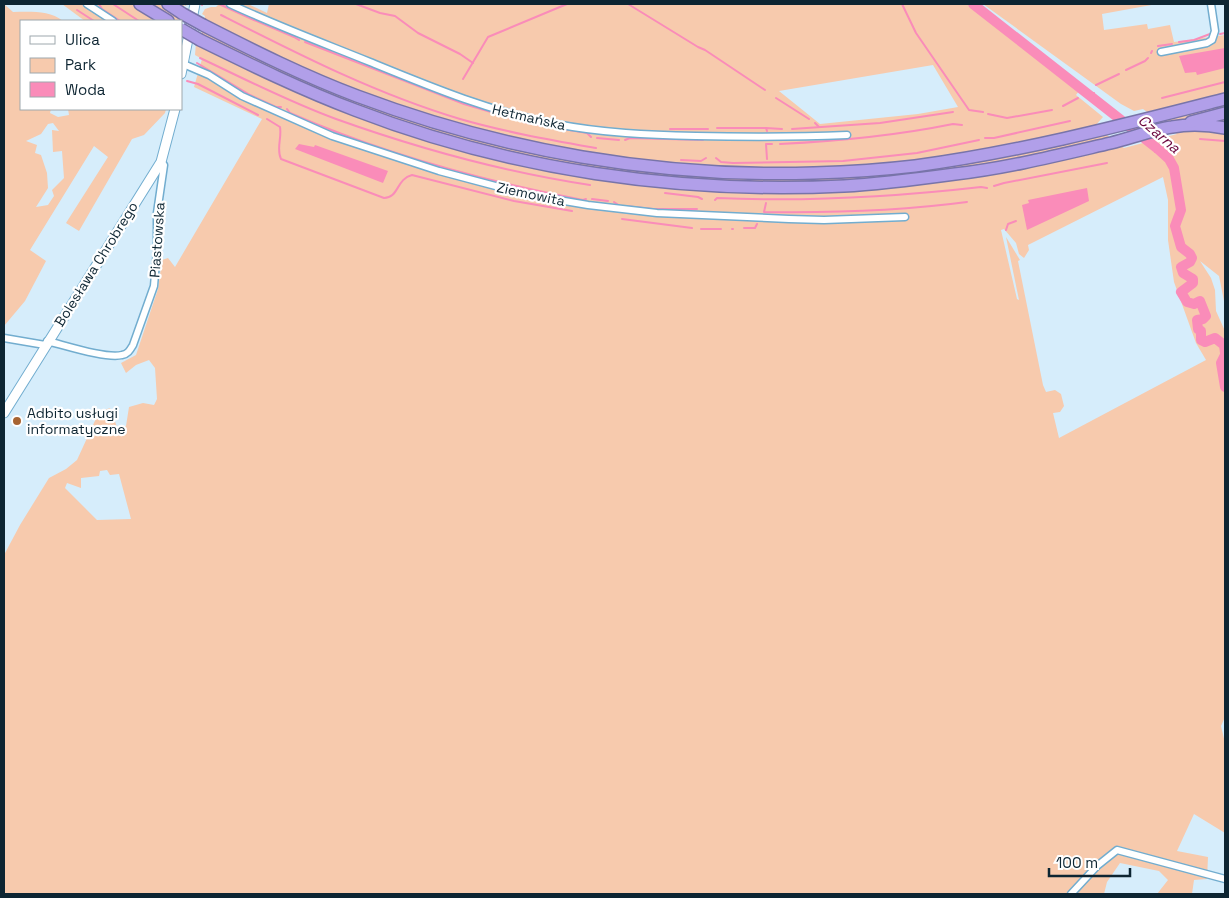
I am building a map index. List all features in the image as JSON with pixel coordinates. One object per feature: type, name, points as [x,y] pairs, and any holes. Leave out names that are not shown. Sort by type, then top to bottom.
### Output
[{"type":"highway","points":[[140,4],[166,20]]},
{"type":"highway","points":[[168,4],[203,25],[315,79],[398,111],[477,135],[536,149],[614,163],[710,172],[745,174],[874,170],[914,166],[1044,144],[1225,99]]},
{"type":"highway","points":[[182,30],[200,40],[322,97],[436,138],[565,168],[614,177],[661,182],[789,188],[864,184],[985,170],[1115,142],[1225,113]]},
{"type":"highway","points":[[1171,127],[1209,126],[1225,128]]},
{"type":"street","points":[[87,4],[111,20]]},
{"type":"street","points":[[182,63],[194,4]]},
{"type":"street","name":"Hetmańska","points":[[230,4],[446,93],[483,106],[540,121],[589,129],[655,135],[800,137],[847,135]]},
{"type":"street","points":[[1161,52],[1207,43],[1212,40],[1215,31],[1211,4]]},
{"type":"street","name":"Ziemowita","points":[[182,63],[210,75],[242,96],[332,136],[364,148],[494,187],[588,205],[657,213],[789,220],[905,217]]},
{"type":"street","name":"Bolesława Chrobrego","points":[[4,413],[46,343],[161,162],[175,110]]},
{"type":"street","name":"Piastowska","points":[[46,343],[121,356],[128,352],[133,345],[154,286],[157,250],[157,213],[164,165],[161,162]]},
{"type":"street","points":[[4,338],[46,343]]},
{"type":"street","points":[[1071,894],[1098,866],[1117,850],[1225,879]]},
{"type":"green space","points":[[4,4],[13,12],[46,13],[62,20],[20,20],[20,110],[51,110],[50,113],[58,117],[69,115],[68,110],[166,110],[144,135],[132,139],[79,231],[66,223],[108,157],[94,146],[30,250],[46,261],[25,301],[4,326]],"holes":[[[53,123],[59,131],[52,130],[53,152],[62,151],[64,178],[52,190],[54,196],[48,205],[36,207],[48,188],[47,173],[41,155],[35,153],[37,145],[26,141],[41,134],[48,124]]]},
{"type":"green space","points":[[62,4],[187,4],[186,6],[184,5],[181,20],[84,20]]},
{"type":"green space","points":[[216,4],[248,4],[267,13],[269,4],[967,4],[1079,91],[1076,95],[1103,117],[1095,126],[1124,148],[1177,134],[1143,109],[1134,111],[1121,104],[983,4],[1157,4],[1102,14],[1104,30],[1147,24],[1148,29],[1170,25],[1174,42],[1225,35],[1225,306],[1219,276],[1200,261],[1211,278],[1215,290],[1216,311],[1225,331],[1225,717],[1221,726],[1225,743],[1225,833],[1194,814],[1177,851],[1208,857],[1207,879],[1194,880],[1192,894],[1157,894],[1168,880],[1159,871],[1120,863],[1107,882],[1104,894],[4,894],[4,555],[49,478],[66,469],[77,460],[99,412],[110,408],[117,427],[126,426],[129,407],[143,403],[154,405],[157,399],[155,368],[149,360],[136,365],[126,373],[121,363],[136,355],[158,289],[162,260],[168,258],[175,267],[262,119],[194,87],[202,59],[195,55],[196,43],[199,44],[205,16],[202,14],[205,9],[218,5]],"holes":[[[933,65],[958,107],[918,114],[820,124],[779,91]],[[1163,177],[1168,200],[1168,240],[1174,282],[1196,343],[1206,360],[1059,438],[1053,413],[1060,412],[1064,406],[1061,394],[1055,390],[1046,392],[1043,385],[1018,261],[1020,260],[1006,237],[1019,300],[1017,299],[1001,230],[1004,229],[1016,243],[1019,254],[1024,258],[1029,250],[1028,245]],[[107,470],[110,475],[119,474],[131,519],[97,520],[65,488],[67,483],[81,488],[81,478],[99,476],[100,471]]]},
{"type":"water","points":[[1225,48],[1225,68],[1197,75],[1196,72],[1185,73],[1179,56]]},
{"type":"water","points":[[299,144],[314,147],[315,145],[388,171],[383,183],[295,149]]},
{"type":"water","points":[[1087,188],[1089,201],[1027,230],[1022,205],[1029,203],[1028,200]]},
{"type":"waterway","points":[[99,4],[102,9],[118,20]]},
{"type":"waterway","points":[[113,4],[137,20]]},
{"type":"waterway","points":[[219,4],[299,40]]},
{"type":"waterway","points":[[356,4],[380,13],[395,16],[418,33],[460,54],[473,63]]},
{"type":"waterway","points":[[463,79],[488,37],[567,4]]},
{"type":"waterway","points":[[628,4],[705,50],[765,90]]},
{"type":"waterway","points":[[902,4],[916,33],[969,110],[983,112]]},
{"type":"waterway","name":"Czarna","points":[[973,4],[1169,159],[1174,168],[1181,210],[1175,226],[1181,247],[1192,258],[1190,262],[1181,267],[1183,273],[1193,279],[1193,283],[1181,292],[1187,302],[1194,304],[1200,301],[1206,316],[1203,319],[1197,320],[1198,329],[1201,331],[1201,340],[1205,342],[1215,338],[1224,345],[1225,353]]},
{"type":"waterway","points":[[77,10],[92,20]]},
{"type":"waterway","points":[[221,15],[338,72],[429,109],[494,128],[596,148]]},
{"type":"waterway","points":[[1220,34],[1225,33]]},
{"type":"waterway","points":[[1179,42],[1194,40],[1210,34]]},
{"type":"waterway","points":[[305,42],[464,104],[528,123],[587,133],[591,137]]},
{"type":"waterway","points":[[1158,46],[1172,44]]},
{"type":"waterway","points":[[200,58],[301,105],[367,130],[493,166],[590,185]]},
{"type":"waterway","points":[[1126,70],[1148,58]]},
{"type":"waterway","points":[[197,63],[250,95],[276,107],[281,107]]},
{"type":"waterway","points":[[1096,85],[1119,74]]},
{"type":"waterway","points":[[187,81],[198,84],[258,115]]},
{"type":"waterway","points":[[1162,98],[1225,82]]},
{"type":"waterway","name":"Czarna","points":[[1083,93],[1094,93]]},
{"type":"waterway","points":[[776,98],[809,119]]},
{"type":"waterway","points":[[1063,106],[1078,98]]},
{"type":"waterway","points":[[287,109],[290,113],[325,128],[397,154],[508,184],[583,200],[586,199]]},
{"type":"waterway","points":[[988,114],[1007,118],[1052,110]]},
{"type":"waterway","points":[[792,129],[880,123],[953,112]]},
{"type":"waterway","points":[[267,119],[280,127],[279,151],[281,159],[384,198],[392,195],[403,180],[412,175],[514,201],[572,211]]},
{"type":"waterway","points":[[985,138],[994,138],[1070,121]]},
{"type":"waterway","points":[[815,123],[819,127]]},
{"type":"waterway","points":[[780,144],[867,137],[953,124],[962,125]]},
{"type":"waterway","points":[[717,128],[766,128]]},
{"type":"waterway","points":[[767,131],[766,128],[782,129]]},
{"type":"waterway","points":[[670,129],[708,129]]},
{"type":"waterway","points":[[597,138],[619,140]]},
{"type":"waterway","points":[[625,140],[630,138],[703,140]]},
{"type":"waterway","points":[[1200,139],[1225,141]]},
{"type":"waterway","points":[[716,158],[721,162],[733,163],[843,161],[917,153],[979,140]]},
{"type":"waterway","points":[[767,159],[766,144],[772,144]]},
{"type":"waterway","name":"Czarna","points":[[1155,152],[1158,149]]},
{"type":"waterway","points":[[681,160],[701,161],[706,158]]},
{"type":"waterway","points":[[994,186],[1107,163]]},
{"type":"waterway","points":[[715,200],[717,198],[849,198],[987,188]]},
{"type":"waterway","points":[[665,193],[702,199]]},
{"type":"waterway","points":[[592,199],[608,201]]},
{"type":"waterway","points":[[614,202],[620,206]]},
{"type":"waterway","points":[[766,203],[764,212],[815,212],[866,211],[967,202]]},
{"type":"waterway","points":[[625,206],[653,209],[697,209]]},
{"type":"waterway","points":[[622,219],[692,228]]},
{"type":"waterway","points":[[1006,230],[1008,224],[1016,221]]},
{"type":"waterway","points":[[744,228],[755,228],[757,224]]},
{"type":"waterway","points":[[701,229],[721,229]]},
{"type":"waterway","name":"Czarna","points":[[1225,355],[1221,363],[1225,387]]},
{"type":"place","name":"Adbito usługi informatyczne","points":[[17,421]]}]
